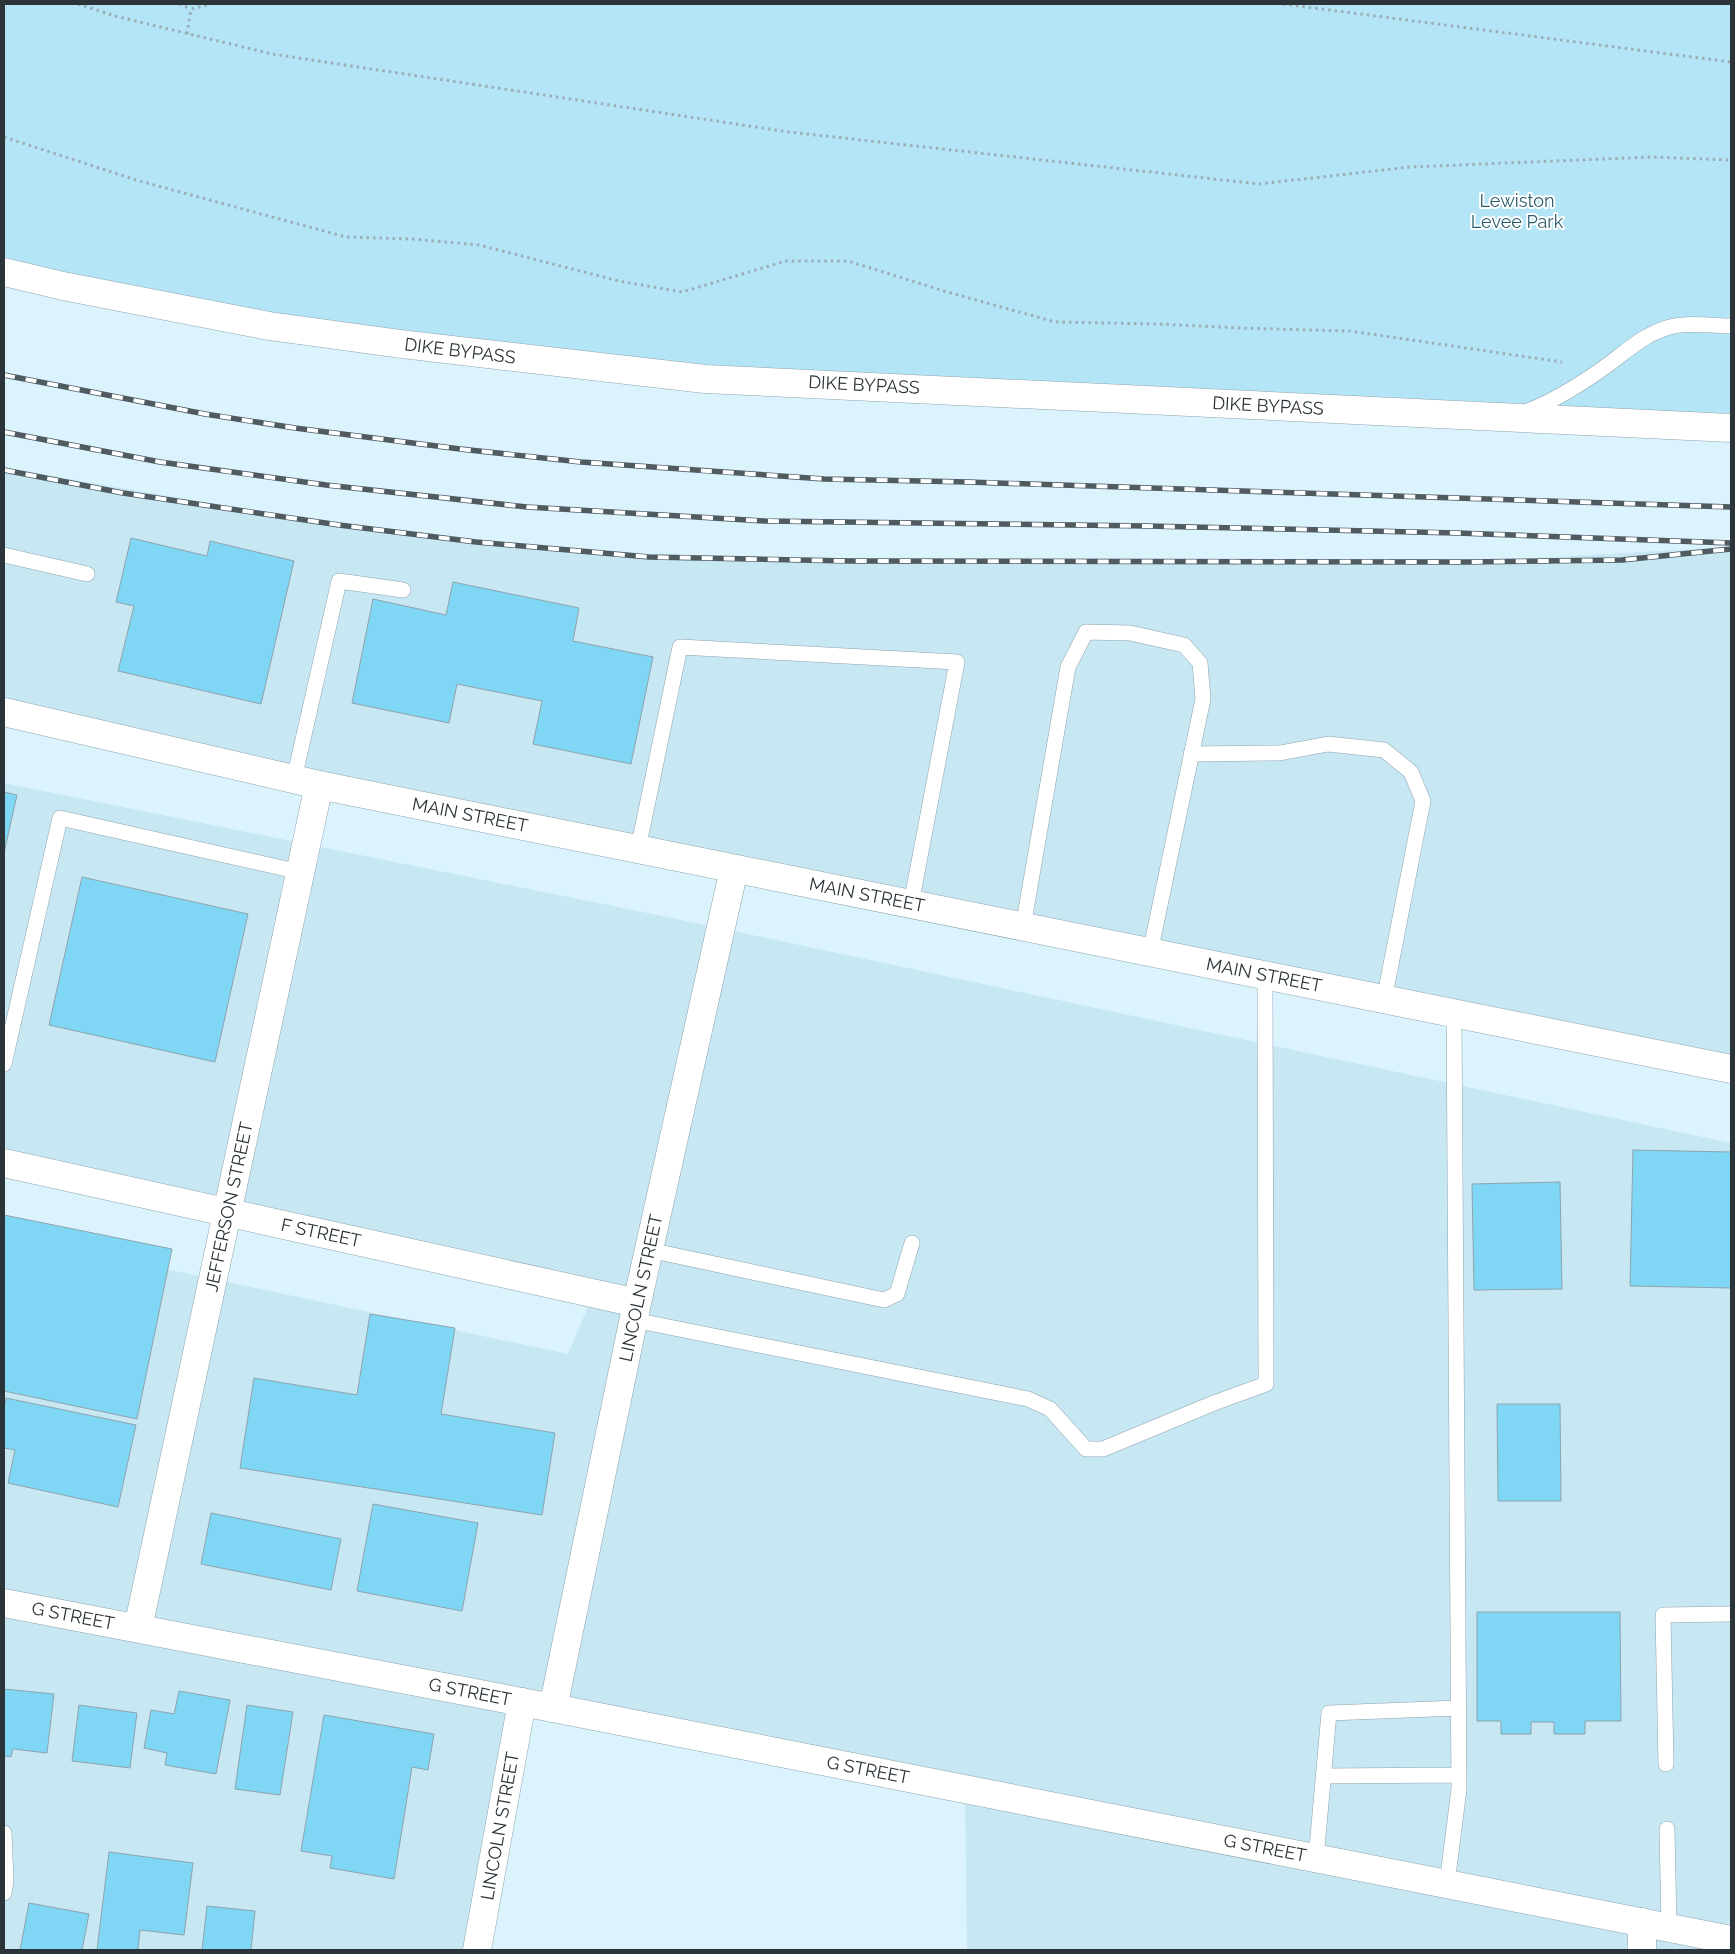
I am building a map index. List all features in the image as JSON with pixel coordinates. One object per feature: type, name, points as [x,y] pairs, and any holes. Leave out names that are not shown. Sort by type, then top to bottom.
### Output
[{"type":"main road","name":"DIKE BYPASS","points":[[4,272],[62,286],[269,326],[401,344],[705,379],[1731,428]]},
{"type":"main road","name":"MAIN STREET","points":[[4,712],[306,782],[1731,1069]]},
{"type":"main road","name":"JEFFERSON STREET","points":[[138,1628],[300,872],[306,782]]},
{"type":"main road","name":"LINCOLN STREET","points":[[553,1708],[649,1250],[734,869]]},
{"type":"main road","name":"F STREET","points":[[4,1163],[228,1212],[636,1311]]},
{"type":"main road","name":"G STREET","points":[[4,1603],[553,1708],[1731,1940]]},
{"type":"main road","name":"LINCOLN STREET","points":[[477,1950],[522,1702]]},
{"type":"main road","points":[[1642,1922],[1642,1950]]},
{"type":"lane","points":[[1505,418],[1548,403],[1644,338],[1663,329],[1675,325],[1731,326]]},
{"type":"lane","points":[[4,555],[87,574]]},
{"type":"lane","points":[[306,782],[339,581],[402,590]]},
{"type":"lane","points":[[1023,927],[1068,667],[1086,632],[1130,632],[1184,645],[1200,663],[1203,699],[1150,952]]},
{"type":"lane","points":[[638,849],[680,647],[957,662],[911,904]]},
{"type":"lane","points":[[1191,754],[1280,753],[1328,744],[1384,750],[1411,772],[1424,800],[1384,1000]]},
{"type":"lane","points":[[4,1064],[60,818],[300,872]]},
{"type":"lane","points":[[636,1311],[1028,1399],[1050,1409],[1086,1448],[1102,1449],[1214,1402],[1266,1384],[1265,975]]},
{"type":"lane","points":[[1447,1884],[1459,1789],[1454,1013]]},
{"type":"lane","points":[[649,1250],[884,1300],[897,1294],[912,1242]]},
{"type":"lane","points":[[1666,1764],[1663,1615],[1731,1614]]},
{"type":"lane","points":[[1316,1859],[1329,1713],[1459,1708]]},
{"type":"lane","points":[[1323,1776],[1459,1775]]},
{"type":"lane","points":[[1667,1829],[1669,1927]]},
{"type":"lane","points":[[4,1833],[6,1881],[4,1893]]},
{"type":"path","points":[[78,4],[115,16],[272,54],[789,132],[1258,184],[1410,167],[1652,158],[1731,160]]},
{"type":"path","points":[[179,4],[191,9],[211,4]]},
{"type":"path","points":[[1284,4],[1731,62]]},
{"type":"path","points":[[187,34],[191,9]]},
{"type":"path","points":[[4,137],[136,180],[346,237],[412,239],[479,245],[619,281],[682,292],[786,261],[848,261],[944,291],[1056,322],[1350,331],[1602,368]]},
{"type":"shaded area","points":[[4,468],[339,525],[649,557],[1467,562],[1731,547],[1731,1069],[4,710]]},
{"type":"shaded area","points":[[4,783],[672,918],[1731,1143],[1731,1950],[967,1950],[965,1793],[522,1702],[477,1950],[4,1950],[4,1235],[568,1354],[599,1281],[4,1148]]},
{"type":"green space","name":"Lewiston Levee Park","points":[[4,4],[1731,4],[1731,428],[705,379],[4,272]]},
{"type":"building","points":[[131,538],[207,556],[210,541],[294,561],[261,704],[118,671],[134,606],[116,602]]},
{"type":"building","points":[[453,582],[579,608],[573,641],[653,657],[631,764],[533,744],[542,701],[457,684],[449,723],[352,703],[373,599],[446,615]]},
{"type":"building","points":[[4,792],[17,795],[4,853]]},
{"type":"building","points":[[82,877],[248,914],[215,1062],[49,1025]]},
{"type":"building","points":[[1633,1150],[1731,1152],[1731,1288],[1630,1286]]},
{"type":"building","points":[[1560,1182],[1562,1289],[1474,1290],[1472,1184]]},
{"type":"building","points":[[4,1215],[172,1249],[137,1419],[4,1391]]},
{"type":"building","points":[[370,1314],[455,1328],[441,1414],[555,1433],[542,1515],[240,1468],[254,1378],[357,1395]]},
{"type":"building","points":[[6,1398],[136,1425],[118,1507],[8,1483],[15,1450],[4,1448],[4,1409]]},
{"type":"building","points":[[1497,1404],[1560,1404],[1561,1501],[1498,1501]]},
{"type":"building","points":[[373,1504],[478,1523],[462,1611],[357,1591]]},
{"type":"building","points":[[211,1513],[341,1539],[331,1590],[201,1564]]},
{"type":"building","points":[[1477,1612],[1620,1612],[1621,1721],[1585,1721],[1585,1734],[1554,1734],[1554,1722],[1531,1722],[1531,1734],[1501,1734],[1501,1721],[1477,1721]]},
{"type":"building","points":[[4,1689],[54,1694],[47,1753],[13,1749],[11,1757],[4,1756]]},
{"type":"building","points":[[179,1691],[230,1700],[216,1774],[165,1765],[167,1753],[144,1748],[151,1710],[174,1714]]},
{"type":"building","points":[[79,1705],[137,1713],[130,1768],[72,1761]]},
{"type":"building","points":[[247,1705],[293,1712],[280,1795],[235,1789]]},
{"type":"building","points":[[324,1715],[434,1734],[428,1770],[412,1767],[394,1879],[330,1868],[332,1856],[301,1851]]},
{"type":"building","points":[[109,1852],[193,1863],[184,1935],[140,1930],[138,1950],[97,1950]]},
{"type":"building","points":[[29,1903],[89,1914],[82,1950],[20,1950]]},
{"type":"building","points":[[207,1906],[255,1911],[251,1950],[202,1950]]},
{"type":"railway","points":[[4,375],[205,414],[295,428],[581,462],[824,479],[1731,507]]},
{"type":"railway","points":[[4,432],[160,462],[326,485],[527,507],[765,521],[1147,526],[1457,533],[1731,543]]},
{"type":"railway","points":[[4,470],[123,493],[339,525],[476,542],[649,557],[849,561],[1467,562],[1622,560],[1731,549]]}]
